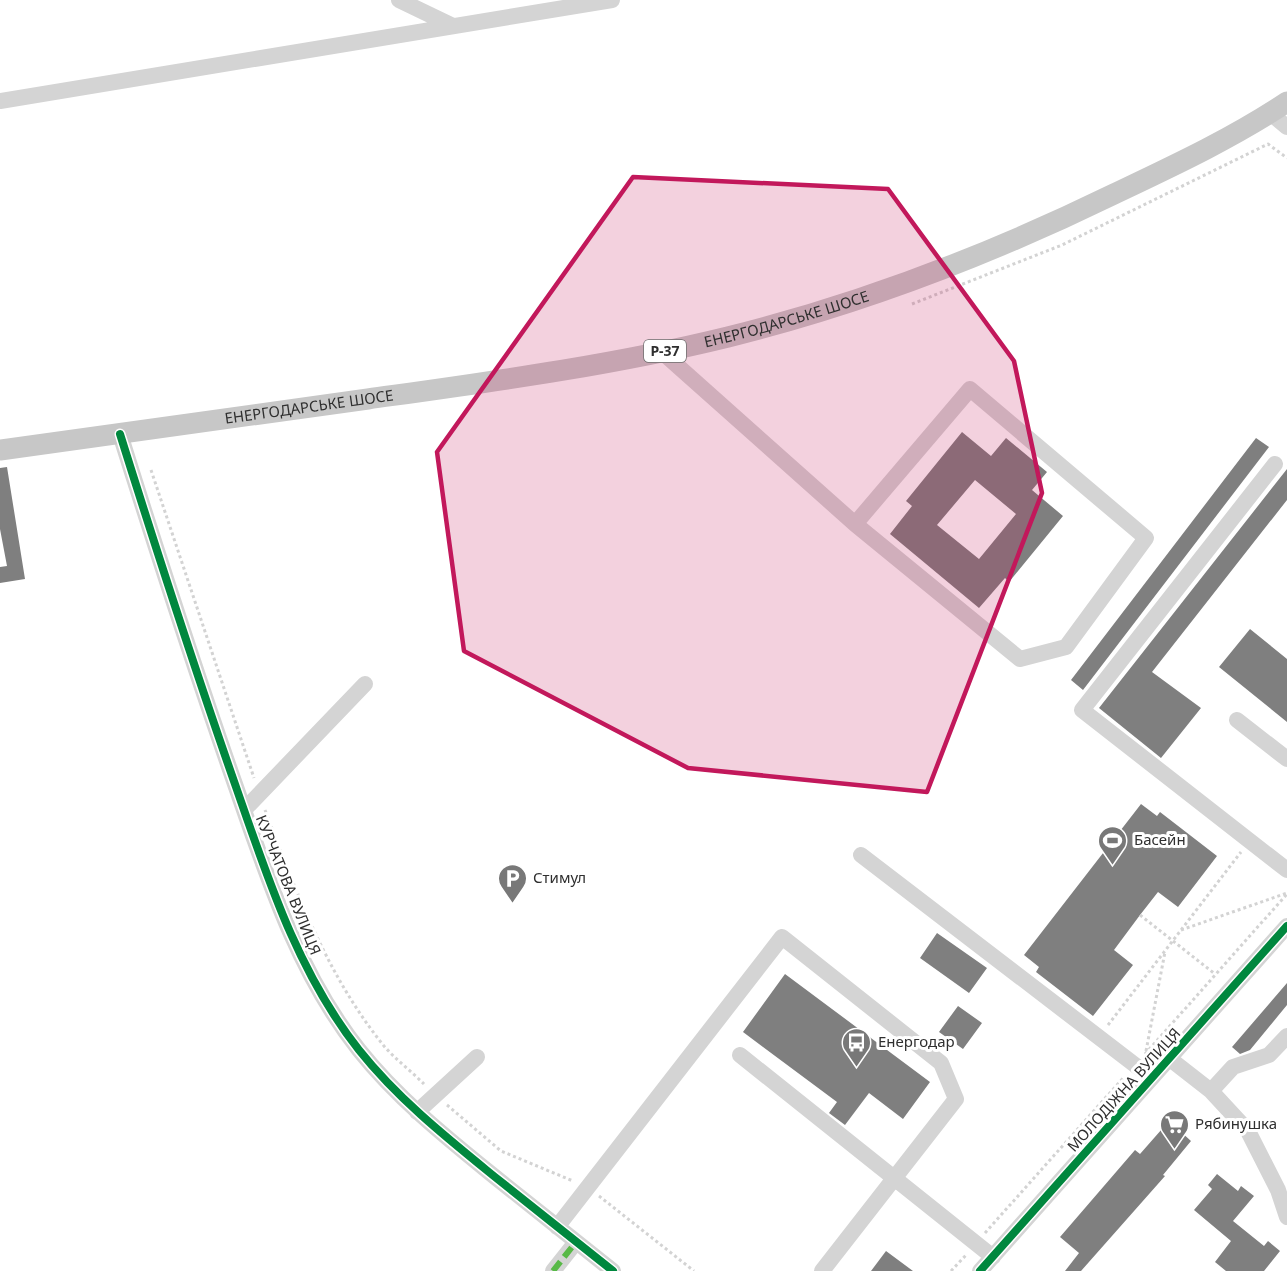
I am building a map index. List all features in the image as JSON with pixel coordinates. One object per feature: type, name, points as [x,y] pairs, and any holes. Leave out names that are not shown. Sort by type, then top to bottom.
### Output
[{"type":"main road","name":"ЕНЕРГОДАРСЬКЕ ШОСЕ","points":[[0,450],[472,385],[662,352],[731,336],[828,309],[937,272],[1042,229],[1194,155],[1278,108]]},
{"type":"street","points":[[399,0],[453,26]]},
{"type":"street","points":[[0,101],[612,0]]},
{"type":"street","points":[[1278,108],[1287,127]]},
{"type":"street","points":[[662,352],[855,524],[1020,659],[1066,647],[1146,537],[969,389],[855,524]]},
{"type":"street","name":"КУРЧАТОВА ВУЛИЦЯ","points":[[120,434],[179,624],[244,810],[284,920],[314,981],[359,1049],[417,1112],[613,1271]]},
{"type":"street","points":[[1275,464],[1083,710],[1287,870]]},
{"type":"street","points":[[244,810],[365,684]]},
{"type":"street","points":[[1237,720],[1287,759]]},
{"type":"street","points":[[861,855],[1098,1037],[1140,1059],[1152,1078]]},
{"type":"street","name":"МОЛОДІЖНА ВУЛИЦЯ","points":[[980,1271],[1287,926]]},
{"type":"street","points":[[557,1227],[782,937],[941,1063],[956,1099],[822,1271]]},
{"type":"street","points":[[1211,1091],[1233,1067],[1269,1055],[1287,1036]]},
{"type":"street","points":[[740,1055],[993,1257]]},
{"type":"street","points":[[417,1112],[477,1057]]},
{"type":"street","points":[[1170,1059],[1211,1091],[1248,1131],[1278,1190],[1287,1216]]},
{"type":"street","points":[[553,1271],[576,1242]]},
{"type":"path","points":[[912,304],[1062,245],[1268,144],[1287,158]]},
{"type":"path","points":[[151,470],[259,792],[297,895],[346,992],[385,1047],[435,1095],[501,1151],[588,1188],[694,1271]]},
{"type":"path","points":[[1098,1037],[1249,841]]},
{"type":"path","points":[[1180,930],[1287,893]]},
{"type":"path","points":[[951,1271],[1287,893]]},
{"type":"path","points":[[1140,915],[1215,974]]},
{"type":"path","points":[[1140,1059],[1166,950]]},
{"type":"highlighted area","points":[[633,177],[888,189],[1014,361],[1042,493],[927,792],[688,768],[464,651],[437,452]]},
{"type":"building","points":[[962,432],[991,456],[1006,438],[1047,472],[1032,490],[1063,516],[1009,582],[1005,578],[979,608],[890,534],[912,506],[906,501]],"holes":[[[975,480],[1016,514],[979,559],[937,525]]]},
{"type":"building","points":[[1256,438],[1269,447],[1083,690],[1071,680]]},
{"type":"building","points":[[7,467],[25,579],[0,583],[0,567],[7,566],[0,529],[0,468]]},
{"type":"building","points":[[1287,469],[1287,500],[1152,672],[1201,708],[1161,758],[1099,708]]},
{"type":"building","points":[[1250,629],[1287,659],[1287,722],[1219,667]]},
{"type":"building","points":[[1141,804],[1157,816],[1160,812],[1217,856],[1178,907],[1158,892],[1140,915],[1114,950],[1133,965],[1093,1016],[1036,972],[1039,967],[1024,955]]},
{"type":"building","points":[[937,933],[987,968],[969,993],[920,958]]},
{"type":"building","points":[[785,974],[930,1082],[903,1119],[869,1093],[845,1125],[829,1113],[837,1102],[743,1032]]},
{"type":"building","points":[[1287,983],[1287,1005],[1250,1050],[1240,1054],[1232,1047]]},
{"type":"building","points":[[958,1006],[982,1023],[963,1049],[939,1032]]},
{"type":"building","points":[[1169,1121],[1191,1141],[1163,1175],[1165,1176],[1081,1271],[1065,1271],[1079,1253],[1060,1237],[1135,1150],[1140,1154]]},
{"type":"building","points":[[1217,1174],[1238,1191],[1241,1186],[1254,1196],[1233,1221],[1264,1246],[1268,1241],[1280,1251],[1264,1271],[1226,1271],[1215,1262],[1231,1241],[1194,1210],[1212,1189],[1208,1185]]},
{"type":"building","points":[[886,1251],[913,1271],[871,1271]]},
{"type":"marked path","points":[[553,1271],[576,1242]]},
{"type":"cycle path","points":[[120,434],[191,655],[260,856],[287,924],[319,989],[359,1050],[390,1085],[459,1148],[613,1271]]},
{"type":"cycle path","points":[[980,1271],[1287,926]]},
{"type":"place","name":"Басейн","points":[[1113,866]]},
{"type":"place","name":"Стимул","points":[[512,904]]},
{"type":"place","name":"Енергодар","points":[[857,1068]]},
{"type":"place","name":"Рябинушка","points":[[1174,1150]]}]
